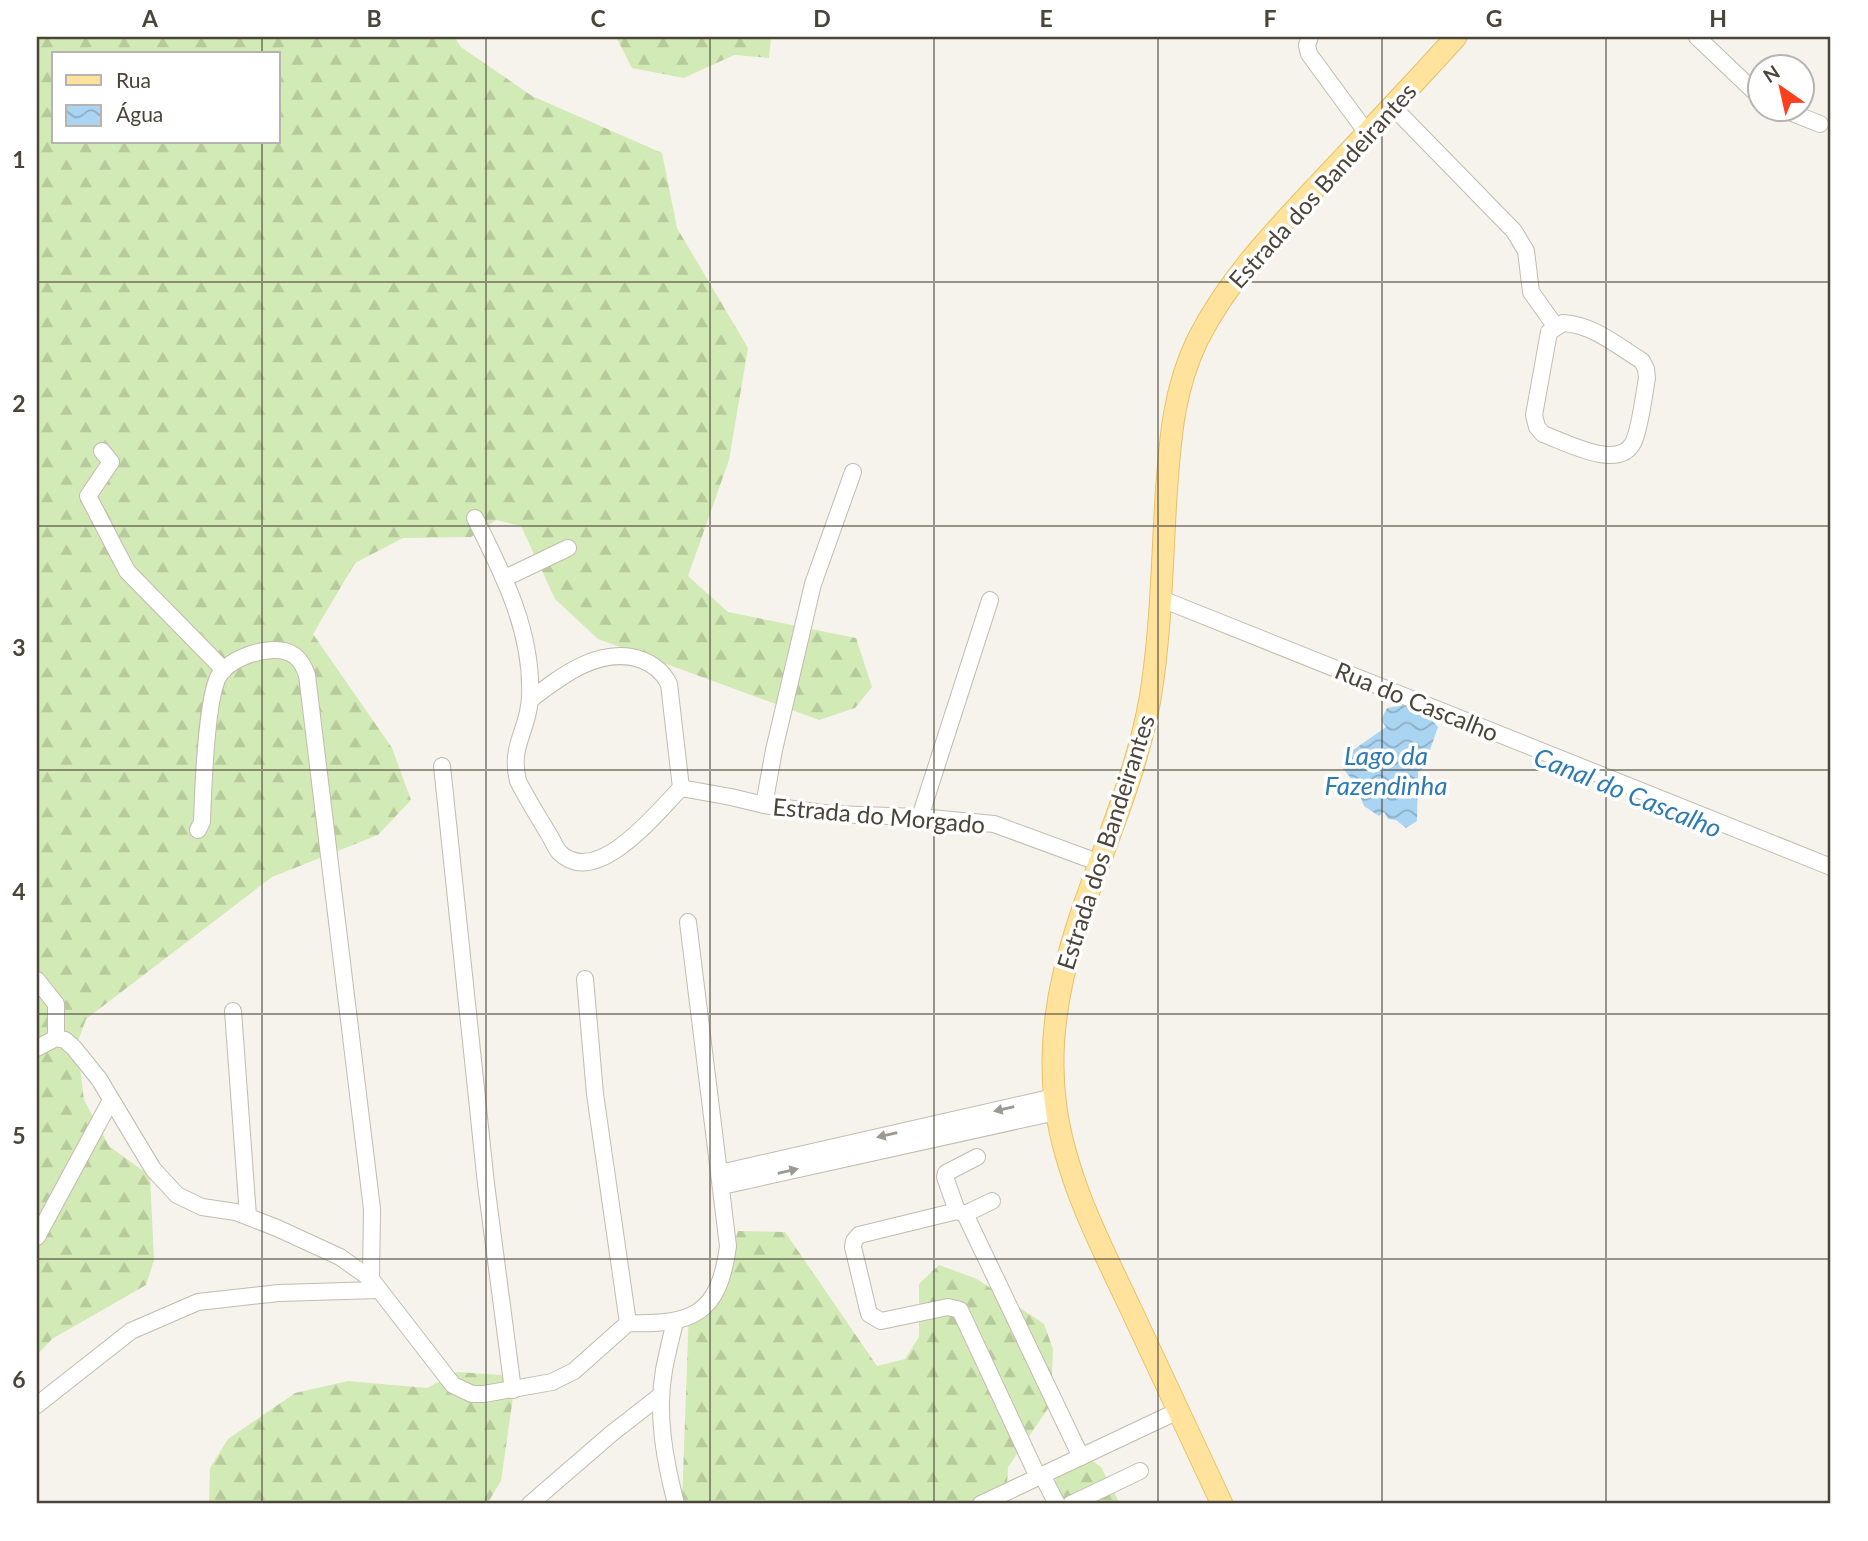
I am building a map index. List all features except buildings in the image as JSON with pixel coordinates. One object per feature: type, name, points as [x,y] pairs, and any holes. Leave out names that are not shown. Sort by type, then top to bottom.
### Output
[{"type":"main road","name":"Estrada dos Bandeirantes","points":[[1222,1504],[1091,1225],[1072,1174],[1055,1105],[1053,1036],[1056,1003],[1066,957],[1125,792],[1149,701],[1171,420],[1187,362],[1215,309],[1255,253],[1456,37]]},
{"type":"street","points":[[1310,37],[1307,45],[1309,54],[1367,132]]},
{"type":"street","points":[[1697,37],[1745,83]]},
{"type":"street","points":[[1392,106],[1514,231],[1526,251],[1531,292],[1556,327]]},
{"type":"street","points":[[1815,122],[1820,124]]},
{"type":"street","points":[[1563,323],[1580,324],[1642,361],[1647,378],[1634,442],[1625,453],[1607,457],[1543,434],[1537,427],[1534,415],[1549,332],[1556,327],[1563,323]]},
{"type":"street","points":[[102,451],[111,463],[88,496],[127,571],[224,670]]},
{"type":"street","points":[[764,805],[774,750],[813,584],[853,472]]},
{"type":"street","points":[[475,518],[505,578],[525,641],[530,673],[530,700],[515,752],[515,768],[525,796],[559,852],[575,863],[591,863],[606,857],[636,833],[681,788],[669,684],[662,672],[646,661],[625,654],[607,655],[553,682],[530,700]]},
{"type":"street","points":[[505,578],[568,548]]},
{"type":"street","name":"Rua do Cascalho","points":[[1159,598],[1831,867]]},
{"type":"street","points":[[920,817],[990,600]]},
{"type":"street","points":[[198,830],[202,822],[204,764],[213,691],[219,675],[242,658],[261,651],[283,649],[295,654],[307,675],[372,1209],[375,1284]]},
{"type":"street","points":[[442,766],[486,1184],[513,1390]]},
{"type":"street","name":"Estrada do Morgado","points":[[681,788],[764,805],[831,814],[920,817],[994,824],[1100,863]]},
{"type":"street","points":[[37,1048],[56,1038],[65,1040],[74,1048],[99,1079],[153,1169],[177,1195],[202,1207],[247,1216],[340,1257],[375,1284],[453,1385],[472,1394],[513,1390],[552,1382],[574,1371],[628,1323],[675,1322],[705,1307],[717,1292],[725,1268],[728,1246],[688,922]]},
{"type":"street","points":[[585,979],[595,1094],[628,1323]]},
{"type":"street","points":[[37,980],[56,1004],[56,1038]]},
{"type":"street","points":[[233,1011],[247,1216]]},
{"type":"street","points":[[37,1237],[111,1100]]},
{"type":"street","points":[[721,1180],[1055,1105]]},
{"type":"street","points":[[977,1157],[946,1173],[945,1177],[1081,1457]]},
{"type":"street","points":[[992,1201],[961,1213],[859,1235],[853,1247],[869,1314],[881,1321],[948,1307],[960,1310],[1040,1476],[1057,1504]]},
{"type":"street","points":[[37,1405],[131,1331],[198,1302],[375,1284]]},
{"type":"street","points":[[675,1322],[661,1395],[665,1460],[676,1504]]},
{"type":"street","points":[[530,1504],[661,1395]]},
{"type":"street","points":[[981,1504],[1178,1411]]},
{"type":"street","points":[[1072,1504],[1140,1471]]},
{"type":"green space","points":[[37,37],[454,37],[461,47],[532,96],[662,153],[677,228],[748,348],[729,460],[688,576],[728,612],[856,638],[872,687],[855,708],[819,720],[598,639],[555,599],[521,526],[496,520],[471,537],[403,538],[355,563],[313,634],[392,748],[411,800],[378,835],[272,877],[86,1019],[77,1044],[84,1100],[109,1146],[150,1176],[154,1260],[146,1285],[52,1339],[37,1355]]},
{"type":"green space","points":[[616,37],[771,37],[769,58],[734,55],[684,78],[632,68]]},
{"type":"green space","points":[[738,1231],[785,1232],[877,1366],[905,1359],[919,1337],[919,1284],[939,1265],[977,1279],[1044,1324],[1053,1349],[1051,1404],[1008,1467],[1006,1504],[682,1504],[689,1308],[723,1277]]},
{"type":"green space","points":[[457,1372],[516,1376],[501,1481],[487,1504],[209,1504],[210,1468],[228,1439],[295,1393],[348,1381],[427,1388]]},
{"type":"green space","points":[[1079,1451],[1101,1467],[1120,1504],[1056,1504],[1053,1494],[1058,1466]]},
{"type":"water","name":"Lago da Fazendinha","points":[[1404,705],[1424,711],[1438,727],[1430,750],[1417,759],[1423,768],[1418,772],[1417,821],[1406,828],[1396,820],[1388,819],[1384,812],[1379,816],[1364,806],[1356,785],[1342,767],[1346,755],[1386,727],[1381,720],[1387,708]]},
{"type":"water label","name":"Canal do Cascalho","points":[[1628,792]]}]
